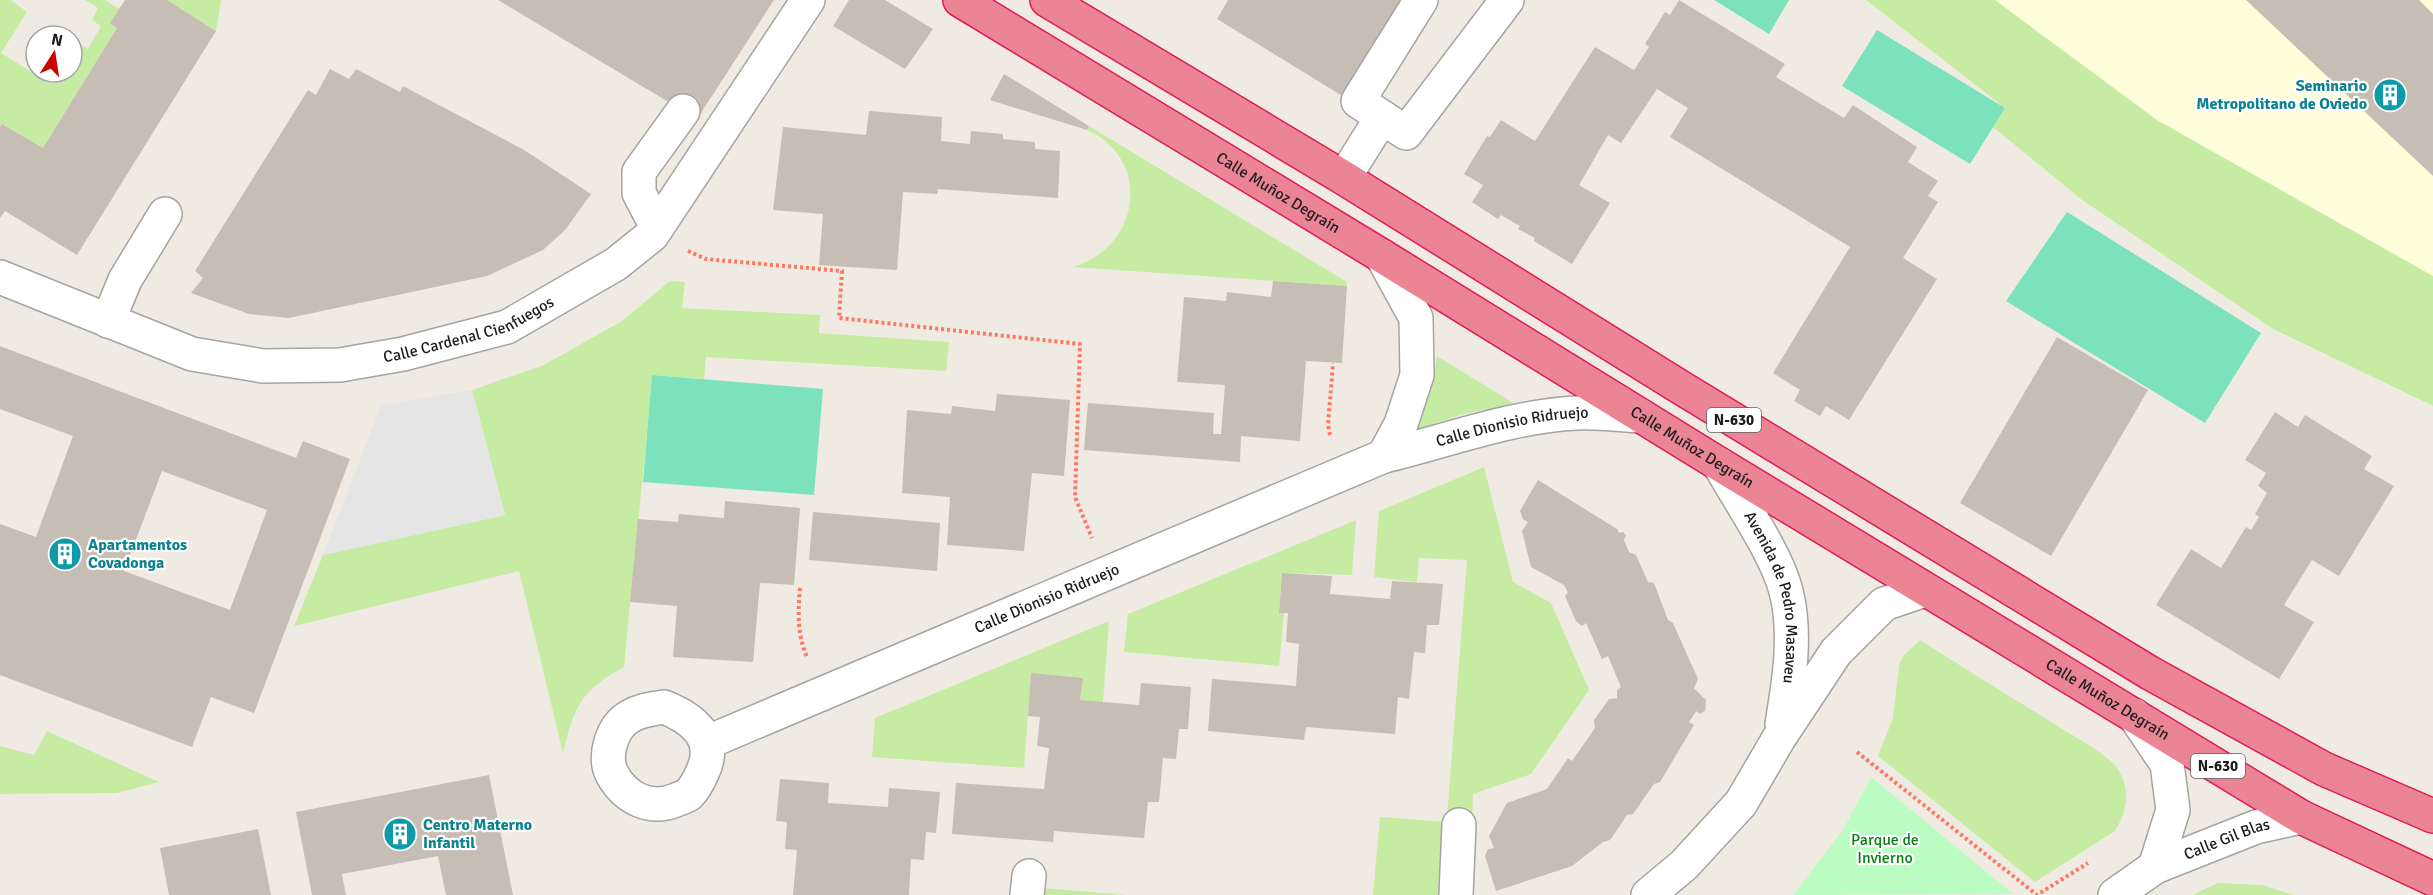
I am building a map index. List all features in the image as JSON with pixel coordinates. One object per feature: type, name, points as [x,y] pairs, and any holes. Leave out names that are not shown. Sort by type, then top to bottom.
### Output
[{"type":"highway","name":"Calle Muñoz Degraín","points":[[960,0],[2301,817],[2433,879]]},
{"type":"highway","name":"N-630","points":[[1047,0],[1344,178],[1680,387],[2150,673],[2324,769],[2433,816]]},
{"type":"street","name":"Calle Cardenal Cienfuegos","points":[[0,277],[192,354],[263,366],[340,365],[403,354],[507,327],[616,264],[655,231],[808,0]]},
{"type":"street","points":[[1420,0],[1358,101],[1406,133],[1507,0]]},
{"type":"street","points":[[655,231],[639,193],[639,172],[683,111]]},
{"type":"street","points":[[1344,178],[1382,117]]},
{"type":"street","points":[[108,321],[125,280],[165,214]]},
{"type":"street","points":[[1382,256],[1416,318],[1417,352],[1417,375],[1401,424],[1384,456]]},
{"type":"street","name":"Calle Dionisio Ridruejo","points":[[708,742],[1384,456],[1430,445],[1488,426],[1577,413],[1641,416]]},
{"type":"street","name":"Avenida de Pedro Masaveu","points":[[1719,464],[1771,555],[1786,591],[1791,629],[1790,681],[1779,738]]},
{"type":"street","name":"Avenida de Pedro Masaveu","points":[[1648,895],[1684,865],[1741,803],[1779,738],[1836,652],[1884,604],[1925,590]]},
{"type":"street","name":"Calle Gil Blas","points":[[2134,715],[2167,764],[2169,776],[2173,810],[2155,867]]},
{"type":"street","name":"Calle Gil Blas","points":[[2115,895],[2155,867],[2256,827],[2301,817]]},
{"type":"street","points":[[1456,895],[1459,825]]},
{"type":"path","points":[[655,231],[706,260],[842,271],[839,318],[1080,344],[1075,497]]},
{"type":"path","points":[[1330,398],[1333,363]]},
{"type":"path","points":[[798,613],[800,588]]},
{"type":"path","points":[[1857,752],[2037,895]]},
{"type":"shaded area","points":[[1866,0],[2433,0],[2433,406],[2273,329],[2082,200],[1993,127],[2005,108]]},
{"type":"shaded area","points":[[472,390],[505,515],[323,555],[381,406]]},
{"type":"green space","points":[[0,0],[11,0],[27,12],[1,53],[24,67],[24,84],[82,84],[43,148],[2,124],[0,127]]},
{"type":"green space","points":[[85,0],[105,0],[119,9],[110,23],[117,28],[84,82],[84,47],[88,49],[101,26],[92,20],[98,8]]},
{"type":"green space","points":[[167,0],[221,0],[216,31],[210,27]]},
{"type":"green space","points":[[1714,0],[1789,0],[1769,34]]},
{"type":"green space","points":[[1866,0],[1995,0],[2157,120],[2433,276],[2433,406],[2273,329],[2082,200],[1993,127],[2005,108]]},
{"type":"green space","points":[[1877,30],[2005,108],[1970,164],[1842,86]]},
{"type":"green space","points":[[1089,126],[1347,282],[1347,286],[1073,267],[1096,257],[1113,242],[1124,223],[1130,202],[1129,181],[1122,161],[1108,143],[1087,130]]},
{"type":"green space","points":[[2067,212],[2261,333],[2205,423],[2006,301]]},
{"type":"green space","points":[[670,281],[685,282],[682,308],[820,315],[819,333],[949,342],[946,371],[706,357],[704,379],[652,375],[624,667],[609,675],[582,701],[571,723],[563,753],[519,571],[294,626],[323,555],[505,515],[472,390],[544,365],[622,321]]},
{"type":"green space","points":[[1437,356],[1518,406],[1452,417],[1415,434],[1432,387]]},
{"type":"green space","points":[[652,375],[823,389],[814,495],[643,482]]},
{"type":"green space","points":[[1484,467],[1513,582],[1551,603],[1589,690],[1531,774],[1473,794],[1472,818],[1447,817],[1467,560],[1419,558],[1417,582],[1374,577],[1379,511]]},
{"type":"green space","points":[[1356,520],[1352,575],[1282,573],[1279,612],[1284,613],[1279,666],[1124,652],[1128,614]]},
{"type":"green space","points":[[1109,621],[1103,702],[1080,700],[1082,678],[1031,674],[1024,768],[872,757],[875,718]]},
{"type":"green space","points":[[1920,640],[2090,746],[2114,764],[2123,779],[2126,794],[2125,809],[2115,831],[2035,882],[1878,756],[1893,718],[1899,665],[1904,655]]},
{"type":"green space","points":[[47,731],[159,782],[117,793],[0,794],[0,746],[34,755]]},
{"type":"green space","name":"Parque de Invierno","points":[[1871,777],[2013,894],[1793,895],[1843,830]]},
{"type":"green space","points":[[1380,817],[1446,822],[1442,895],[1373,895]]},
{"type":"green space","points":[[2218,883],[2262,885],[2294,895],[2192,895]]},
{"type":"green space","points":[[1041,888],[1126,895],[1041,895]]},
{"type":"building","points":[[125,0],[167,0],[216,31],[77,255],[5,211],[0,218],[0,127],[2,124],[43,148],[117,28],[110,23]]},
{"type":"building","points":[[498,0],[774,0],[697,119]]},
{"type":"building","points":[[849,0],[885,0],[933,29],[905,69],[833,26]]},
{"type":"building","points":[[1228,0],[1405,0],[1344,97],[1217,19]]},
{"type":"building","points":[[1679,0],[1785,64],[1776,77],[1844,118],[1853,105],[1917,147],[1908,162],[1938,181],[1928,196],[1938,202],[1903,258],[1937,279],[1849,420],[1826,406],[1820,416],[1794,401],[1800,390],[1773,373],[1850,247],[1670,137],[1688,108],[1657,89],[1621,143],[1608,135],[1579,185],[1610,203],[1572,264],[1534,241],[1535,238],[1518,229],[1520,226],[1501,215],[1498,219],[1472,202],[1483,185],[1464,174],[1487,136],[1490,137],[1501,120],[1535,141],[1595,47],[1634,70],[1649,47],[1645,44],[1665,12],[1670,15]]},
{"type":"building","name":"Seminario Metropolitano de Oviedo","points":[[2246,0],[2419,0],[2433,14],[2433,176]]},
{"type":"building","points":[[330,69],[349,79],[356,69],[400,92],[403,86],[524,150],[591,194],[565,230],[543,250],[487,276],[289,318],[249,314],[191,293],[203,278],[195,271],[308,90],[316,95]]},
{"type":"building","points":[[1004,74],[1089,126],[1087,130],[990,100]]},
{"type":"building","points":[[869,111],[942,117],[941,141],[970,144],[971,131],[1003,134],[1003,139],[1035,142],[1035,149],[1060,151],[1058,198],[938,189],[937,194],[903,192],[897,270],[819,265],[823,214],[773,210],[783,127],[866,135]]},
{"type":"building","points":[[1273,281],[1347,286],[1342,363],[1306,361],[1300,441],[1241,436],[1240,462],[1084,450],[1088,403],[1214,413],[1213,434],[1221,434],[1225,385],[1177,382],[1184,297],[1226,301],[1227,292],[1271,297]]},
{"type":"building","points":[[2057,337],[2148,390],[2051,556],[1960,503]]},
{"type":"building","name":"Apartamentos Covadonga","points":[[0,346],[296,458],[303,441],[350,459],[254,713],[211,697],[192,747],[0,675],[0,524],[36,537],[73,436],[0,409]],"holes":[[[162,471],[267,510],[230,610],[124,571]]]},
{"type":"building","points":[[997,394],[1070,400],[1064,476],[1032,473],[1024,551],[947,545],[950,497],[902,493],[907,410],[951,414],[952,406],[995,411]]},
{"type":"building","points":[[2275,412],[2298,427],[2305,415],[2372,456],[2364,469],[2394,486],[2339,576],[2312,560],[2284,605],[2314,622],[2279,679],[2156,605],[2191,549],[2221,568],[2246,527],[2251,530],[2259,517],[2255,514],[2267,493],[2258,486],[2266,473],[2245,460]]},
{"type":"building","points":[[1538,480],[1617,529],[1619,533],[1623,532],[1626,535],[1624,540],[1629,552],[1636,555],[1648,582],[1654,583],[1668,620],[1673,623],[1698,679],[1694,688],[1706,700],[1705,711],[1700,714],[1696,711],[1689,722],[1694,725],[1660,782],[1654,784],[1633,814],[1627,815],[1610,840],[1603,842],[1572,866],[1496,891],[1485,856],[1488,849],[1494,848],[1489,836],[1507,803],[1547,789],[1568,758],[1572,761],[1595,728],[1594,720],[1609,699],[1617,698],[1617,690],[1621,687],[1608,656],[1602,659],[1586,623],[1582,626],[1576,621],[1565,596],[1568,592],[1564,585],[1531,567],[1522,531],[1528,522],[1523,519],[1520,511]]},
{"type":"building","points":[[725,501],[800,508],[794,585],[760,583],[753,662],[673,657],[677,606],[630,602],[638,519],[678,522],[679,514],[724,518]]},
{"type":"building","points":[[813,512],[940,523],[937,571],[809,560]]},
{"type":"building","points":[[1282,573],[1332,576],[1330,594],[1390,599],[1392,581],[1443,584],[1439,625],[1427,625],[1425,653],[1414,652],[1409,699],[1398,697],[1395,734],[1306,727],[1304,740],[1208,731],[1212,679],[1296,686],[1299,644],[1286,642],[1288,613],[1279,613]]},
{"type":"building","points":[[1031,673],[1083,678],[1080,700],[1139,705],[1141,683],[1191,687],[1188,729],[1179,729],[1176,759],[1163,758],[1159,802],[1148,802],[1144,838],[1054,831],[1053,842],[952,834],[956,783],[1044,789],[1049,748],[1037,746],[1040,717],[1028,716]]},
{"type":"building","name":"Centro Materno Infantil","points":[[489,775],[513,895],[446,895],[438,856],[342,874],[346,895],[312,895],[296,812]]},
{"type":"building","points":[[780,779],[829,783],[828,803],[888,807],[889,788],[940,792],[936,833],[926,832],[924,860],[911,859],[909,895],[793,895],[797,850],[785,849],[787,822],[776,821]]},
{"type":"building","points":[[258,829],[271,895],[169,895],[160,848]]},
{"type":"place","name":"Seminario Metropolitano de Oviedo","points":[[2390,95]]},
{"type":"place","name":"Apartamentos Covadonga","points":[[65,554]]},
{"type":"place","name":"Centro Materno Infantil","points":[[400,834]]}]
